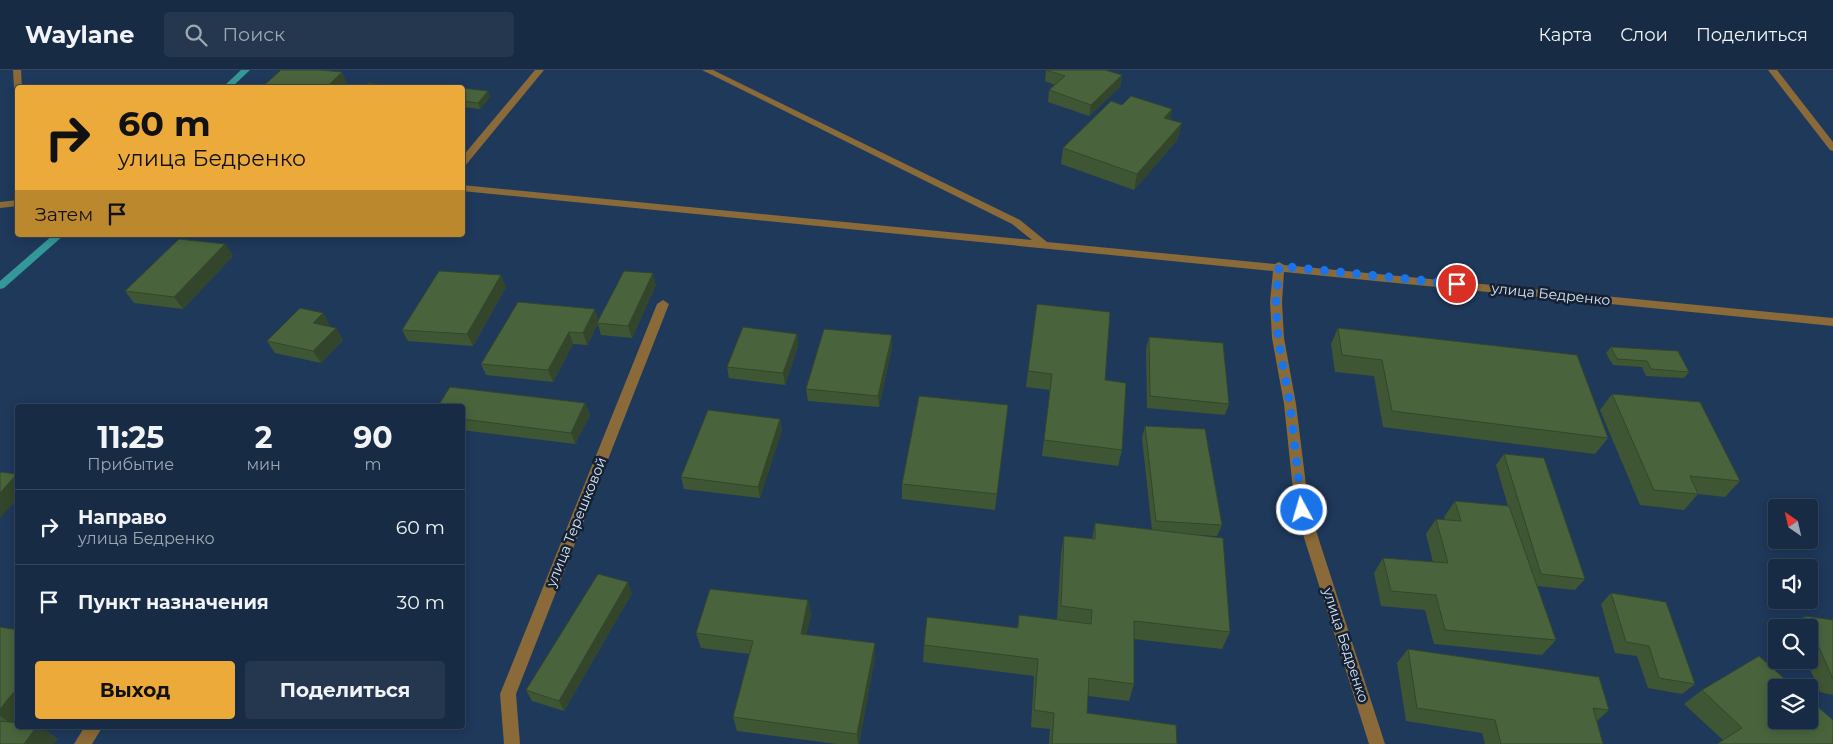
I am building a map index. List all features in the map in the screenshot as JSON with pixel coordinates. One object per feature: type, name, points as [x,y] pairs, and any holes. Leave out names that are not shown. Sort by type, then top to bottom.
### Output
[{"type":"street","points":[[17,70],[18,85]]},
{"type":"street","points":[[465,160],[540,70]]},
{"type":"street","points":[[706,70],[1016,222],[1043,244]]},
{"type":"street","points":[[1772,70],[1833,148]]},
{"type":"street","points":[[465,188],[1279,266]]},
{"type":"street","points":[[0,205],[15,203]]},
{"type":"street","name":"улица Бедренко","points":[[1377,744],[1302,510],[1290,404],[1278,338],[1276,302],[1279,266],[1833,322]]},
{"type":"street","name":"улица Терешковой","points":[[512,744],[508,694],[663,304]]},
{"type":"street","points":[[82,744],[93,729]]},
{"type":"building","points":[[281,70],[342,72],[329,85],[264,85]]},
{"type":"building","points":[[1046,70],[1105,70],[1122,75],[1091,105],[1049,90],[1065,76]]},
{"type":"building","points":[[368,83],[388,85],[366,85]]},
{"type":"building","points":[[465,88],[488,91],[478,103],[465,101]]},
{"type":"building","points":[[1131,96],[1172,109],[1164,118],[1182,123],[1137,174],[1063,148],[1111,101],[1122,105]]},
{"type":"building","points":[[179,239],[225,244],[174,297],[125,291]]},
{"type":"building","points":[[439,271],[501,275],[467,334],[402,330]]},
{"type":"building","points":[[624,271],[653,273],[628,326],[597,323]]},
{"type":"building","points":[[518,302],[595,309],[583,333],[569,332],[548,370],[481,364]]},
{"type":"building","points":[[1037,304],[1110,312],[1105,380],[1126,383],[1122,450],[1044,440],[1052,374],[1028,371]]},
{"type":"building","points":[[300,308],[323,313],[313,323],[336,328],[313,351],[267,341]]},
{"type":"building","points":[[743,327],[797,334],[783,373],[727,367]]},
{"type":"building","points":[[1338,328],[1577,355],[1608,438],[1392,411],[1382,360],[1342,355]]},
{"type":"building","points":[[824,329],[892,335],[878,396],[806,389]]},
{"type":"building","points":[[1149,337],[1223,343],[1229,404],[1150,396]]},
{"type":"building","points":[[1611,347],[1678,351],[1689,372],[1651,369],[1647,361],[1617,359]]},
{"type":"building","points":[[450,387],[585,403],[571,433],[465,419],[465,404],[439,404]]},
{"type":"building","points":[[1612,394],[1700,402],[1740,481],[1690,476],[1698,494],[1654,490]]},
{"type":"building","points":[[919,396],[1008,405],[997,494],[902,484]]},
{"type":"building","points":[[708,410],[780,419],[758,487],[681,477]]},
{"type":"building","points":[[1145,426],[1205,429],[1222,525],[1156,521]]},
{"type":"building","points":[[1504,454],[1544,458],[1585,579],[1541,574]]},
{"type":"building","points":[[0,472],[15,474],[15,476],[0,493]]},
{"type":"building","points":[[1455,501],[1509,506],[1556,640],[1445,630],[1436,595],[1391,591],[1383,558],[1448,563],[1436,519],[1461,521]]},
{"type":"building","points":[[1095,523],[1223,538],[1230,632],[1134,621],[1134,684],[1089,678],[1087,713],[1176,725],[1177,744],[1052,744],[1054,713],[1034,710],[1038,659],[924,645],[927,617],[1018,628],[1019,615],[1091,624],[1092,610],[1061,606],[1064,536],[1095,539]]},
{"type":"building","points":[[598,574],[628,582],[559,701],[526,690]]},
{"type":"building","points":[[710,589],[808,600],[801,634],[875,643],[857,734],[733,717],[753,641],[696,633]]},
{"type":"building","points":[[1611,593],[1666,602],[1695,684],[1659,678],[1649,646],[1626,642]]},
{"type":"building","points":[[1805,616],[1833,620],[1833,679],[1818,645],[1818,619],[1806,619]]},
{"type":"building","points":[[0,627],[15,630],[15,691],[0,709]]},
{"type":"building","points":[[1408,649],[1599,677],[1609,710],[1593,708],[1603,744],[1501,744],[1495,720],[1417,708]]},
{"type":"building","points":[[1759,656],[1768,664],[1768,669],[1774,669],[1785,679],[1768,679],[1768,729],[1818,729],[1818,707],[1833,720],[1833,744],[1717,744],[1742,728],[1702,690]]},
{"type":"building","points":[[0,721],[15,723],[15,729],[35,729],[24,744],[0,744]]},
{"type":"waterway","points":[[229,85],[246,70]]},
{"type":"waterway","points":[[0,286],[57,237]]},
{"type":"route","points":[[1302,510],[1290,404],[1278,338],[1276,302],[1279,266],[1457,284]]}]
